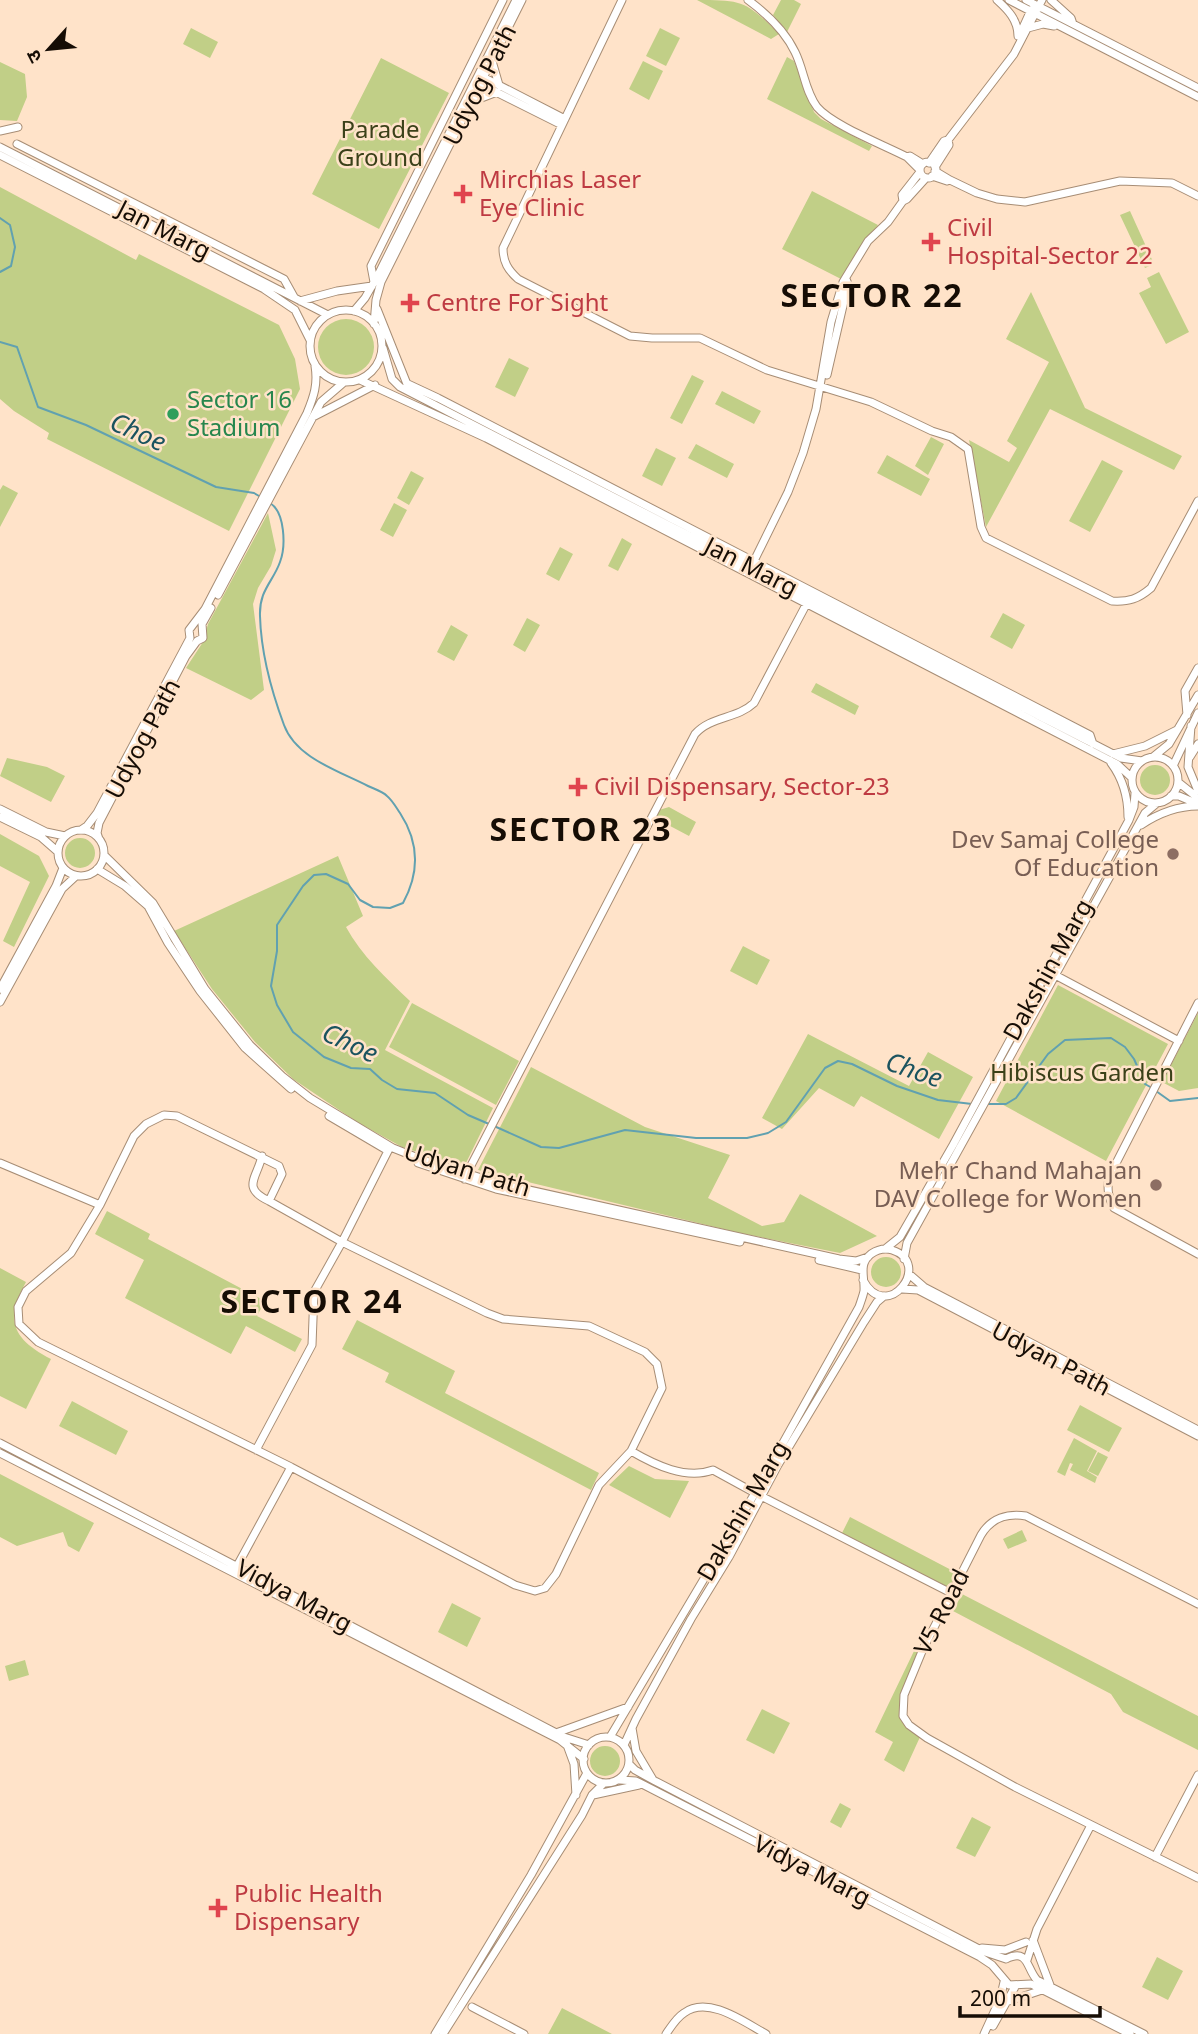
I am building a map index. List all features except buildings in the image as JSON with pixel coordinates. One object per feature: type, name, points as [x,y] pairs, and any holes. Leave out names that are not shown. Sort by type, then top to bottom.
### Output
[{"type":"main road","points":[[18,144],[284,279],[297,299],[373,284],[371,266],[503,0]]},
{"type":"main road","name":"Udyog Path","points":[[354,311],[373,284],[516,0]]},
{"type":"main road","name":"Udyog Path","points":[[374,324],[375,305],[381,282],[522,0]]},
{"type":"main road","points":[[622,0],[503,248],[503,258],[511,274],[631,336],[700,338],[767,370],[871,402],[965,445],[971,463],[981,527],[986,538],[1112,601],[1125,602],[1138,598],[1150,588],[1198,501]]},
{"type":"main road","points":[[748,0],[762,10],[787,38],[796,53],[807,89],[826,117],[907,157],[910,156],[928,170],[977,193],[1025,202],[1120,180],[1172,183],[1198,196]]},
{"type":"main road","points":[[997,0],[1016,22],[1017,40]]},
{"type":"main road","points":[[1009,0],[1034,5],[1198,88]]},
{"type":"main road","points":[[1052,0],[1071,18],[1073,24]]},
{"type":"main road","points":[[1009,60],[1034,5]]},
{"type":"main road","points":[[1034,5],[1028,29],[1009,60],[948,140],[944,141],[907,200],[903,201],[888,222],[868,241],[850,269],[823,386],[803,453],[788,492],[751,566],[1090,735],[1093,744]]},
{"type":"main road","points":[[1034,5],[1065,29],[1198,97]]},
{"type":"main road","points":[[1028,29],[1043,24],[1065,29]]},
{"type":"main road","points":[[492,60],[498,89]]},
{"type":"main road","points":[[482,80],[564,122]]},
{"type":"main road","points":[[471,102],[498,89]]},
{"type":"main road","points":[[0,131],[18,127]]},
{"type":"main road","name":"Jan Marg","points":[[0,147],[328,315]]},
{"type":"main road","name":"Jan Marg","points":[[0,155],[264,289],[295,310],[310,340]]},
{"type":"main road","points":[[375,305],[409,388]]},
{"type":"main road","points":[[259,511],[202,624],[203,638],[193,639],[188,633],[205,608],[259,511],[321,402],[343,383],[360,380],[376,368],[383,348],[378,328],[367,317],[354,311],[340,310],[328,315],[316,325],[310,340],[310,352],[317,378],[315,392],[272,488]]},
{"type":"main road","name":"Jan Marg","points":[[383,348],[391,379],[400,387],[409,388],[751,566],[808,600],[1110,757],[1142,761]]},
{"type":"main road","points":[[315,366],[325,376],[343,383]]},
{"type":"main road","name":"Jan Marg","points":[[360,380],[751,566]]},
{"type":"main road","points":[[313,417],[374,386]]},
{"type":"main road","points":[[465,1177],[695,734],[701,727],[747,709],[754,703],[808,600]]},
{"type":"main road","name":"Jan Marg","points":[[808,600],[1093,744],[1132,778]]},
{"type":"main road","points":[[193,626],[199,626],[203,630]]},
{"type":"main road","name":"Udyog Path","points":[[81,830],[97,813],[193,639]]},
{"type":"main road","name":"Udyog Path","points":[[99,839],[99,823],[187,656],[193,639]]},
{"type":"main road","points":[[1187,715],[1185,691],[1198,668]]},
{"type":"main road","points":[[1198,695],[1169,744],[1153,757],[1142,761],[1132,778],[1135,793],[1148,802],[1157,803],[1171,796],[1179,796],[1198,805]]},
{"type":"main road","points":[[1173,766],[1198,713]]},
{"type":"main road","points":[[1191,726],[1188,761],[1190,775],[1198,791]]},
{"type":"main road","points":[[1128,822],[1128,802],[1120,775],[1110,757],[1145,746],[1180,728]]},
{"type":"main road","points":[[1188,761],[1198,744]]},
{"type":"main road","points":[[1153,757],[1173,766],[1178,782],[1198,798]]},
{"type":"main road","points":[[1171,796],[1178,782]]},
{"type":"main road","name":"Dakshin Marg","points":[[884,1249],[900,1237],[970,1113],[1128,822],[1134,807],[1135,793]]},
{"type":"main road","name":"Dakshin Marg","points":[[904,1259],[906,1243],[1138,827],[1146,813],[1157,803]]},
{"type":"main road","points":[[1138,827],[1154,816],[1184,806],[1198,805]]},
{"type":"main road","points":[[0,809],[46,832],[65,836]]},
{"type":"main road","points":[[0,817],[41,838],[58,851]]},
{"type":"main road","points":[[81,830],[91,832],[99,839],[104,855],[97,869],[88,875],[76,876],[63,868],[59,862],[58,851],[65,836],[81,830]]},
{"type":"main road","name":"Udyan Path","points":[[104,855],[153,903],[174,942],[205,989],[250,1045],[310,1098],[389,1148]]},
{"type":"main road","points":[[0,989],[56,886],[63,868]]},
{"type":"main road","name":"Udyan Path","points":[[97,869],[125,886],[148,906],[200,991],[245,1048],[278,1079],[345,1127],[389,1148],[496,1189],[862,1270]]},
{"type":"main road","points":[[0,1002],[62,889],[76,876]]},
{"type":"main road","points":[[1055,975],[1179,1041]]},
{"type":"main road","points":[[1198,1003],[1109,1177],[1108,1198],[1114,1208],[1198,1254]]},
{"type":"main road","points":[[262,1156],[252,1182],[259,1197],[342,1242],[487,1314],[503,1319],[589,1326],[645,1352],[657,1364],[662,1388],[631,1451],[599,1485],[556,1574],[545,1588],[535,1591],[503,1579],[291,1467],[38,1342],[19,1324],[18,1307],[26,1291],[71,1253],[100,1205],[134,1136],[146,1124],[164,1115],[177,1116],[262,1156],[279,1166],[282,1174],[269,1201]]},
{"type":"main road","points":[[256,1450],[312,1345],[314,1292],[389,1148]]},
{"type":"main road","points":[[0,1163],[100,1205]]},
{"type":"main road","name":"Udyan Path","points":[[465,1177],[839,1259],[856,1261],[868,1257]]},
{"type":"main road","points":[[884,1249],[898,1253],[904,1259],[909,1274],[902,1289],[884,1296],[872,1292],[863,1280],[862,1270],[868,1257],[884,1249]]},
{"type":"main road","name":"Udyan Path","points":[[909,1274],[924,1287],[1198,1430]]},
{"type":"main road","name":"Dakshin Marg","points":[[624,1745],[859,1307],[863,1280]]},
{"type":"main road","name":"Udyan Path","points":[[902,1289],[918,1290],[1198,1436]]},
{"type":"main road","name":"Dakshin Marg","points":[[610,1737],[864,1322],[884,1296]]},
{"type":"main road","name":"Vidya Marg","points":[[0,1443],[566,1744],[583,1759]]},
{"type":"main road","points":[[631,1451],[657,1466],[700,1475],[713,1470],[951,1593]]},
{"type":"main road","name":"Vidya Marg","points":[[0,1453],[556,1733],[589,1745]]},
{"type":"main road","points":[[236,1570],[291,1467]]},
{"type":"main road","name":"V5 Road","points":[[1091,1825],[1015,1787],[927,1738],[909,1725],[903,1716],[904,1695],[923,1649],[984,1530],[1005,1515],[1026,1516],[1198,1604]]},
{"type":"main road","points":[[556,1733],[629,1706]]},
{"type":"main road","points":[[632,1727],[639,1758],[654,1781]]},
{"type":"main road","points":[[443,2034],[592,1795],[603,1784],[620,1780],[625,1774],[629,1764],[628,1752],[624,1745],[610,1737],[599,1738],[589,1745],[583,1759],[587,1773],[592,1779],[603,1784]]},
{"type":"main road","points":[[566,1744],[574,1764],[576,1795]]},
{"type":"main road","name":"Vidya Marg","points":[[629,1764],[654,1781],[974,1947],[997,1958],[1006,1959]]},
{"type":"main road","points":[[435,2034],[531,1874],[587,1773]]},
{"type":"main road","points":[[1155,1857],[1198,1775]]},
{"type":"main road","name":"Vidya Marg","points":[[620,1780],[636,1781],[968,1951],[992,1965],[1002,1978],[1015,1987]]},
{"type":"main road","points":[[592,1795],[643,1785]]},
{"type":"main road","points":[[986,2034],[1000,1999],[1002,1965],[1006,1959],[1017,1956],[1037,1929],[1091,1825],[1198,1878]]},
{"type":"main road","points":[[974,1947],[1005,1950],[1030,1940]]},
{"type":"main road","points":[[1030,1940],[1027,1960],[1031,1973],[1037,1980],[1144,2034]]},
{"type":"main road","points":[[1030,1940],[1051,1985]]},
{"type":"main road","points":[[1017,1956],[1027,1960]]},
{"type":"main road","points":[[1024,1984],[1031,1973]]},
{"type":"main road","points":[[986,2034],[1015,1987],[1024,1984],[1042,1990],[1130,2034]]},
{"type":"main road","points":[[1006,2002],[1042,1990]]},
{"type":"main road","points":[[472,2007],[524,2034]]},
{"type":"main road","points":[[666,2034],[685,2012],[698,2007],[711,2007],[766,2034]]},
{"type":"green space","points":[[697,0],[743,5],[759,15],[779,34],[771,39]]},
{"type":"green space","points":[[781,0],[794,0],[801,4],[787,32],[773,15]]},
{"type":"green space","points":[[191,28],[218,42],[210,58],[183,44]]},
{"type":"green space","points":[[660,28],[680,38],[666,66],[646,56]]},
{"type":"green space","points":[[787,57],[794,61],[814,112],[821,119],[872,146],[869,151],[767,99]]},
{"type":"green space","name":"Parade Ground","points":[[381,58],[449,93],[379,229],[312,194]]},
{"type":"green space","points":[[643,61],[663,71],[649,100],[629,89]]},
{"type":"green space","points":[[0,62],[25,74],[27,97],[17,121],[0,120]]},
{"type":"green space","name":"Sector 16 Stadium","points":[[0,187],[136,260],[139,254],[279,325],[295,359],[300,389],[229,531],[47,439],[49,433],[0,399]]},
{"type":"green space","points":[[812,191],[878,225],[858,252],[843,280],[782,249]]},
{"type":"green space","points":[[1130,211],[1154,264],[1145,268],[1120,215]]},
{"type":"green space","points":[[1159,272],[1189,332],[1166,344],[1139,293],[1151,287],[1147,278]]},
{"type":"green space","points":[[1031,292],[1085,408],[1182,456],[1174,470],[1050,409],[986,527],[969,440],[1009,462],[1017,448],[1007,441],[1049,362],[1006,339]]},
{"type":"green space","points":[[346,319],[357,321],[366,327],[372,336],[372,358],[366,367],[357,373],[346,375],[335,373],[326,367],[320,358],[318,347],[320,336],[326,327],[335,321]]},
{"type":"green space","points":[[509,358],[529,368],[515,397],[495,387]]},
{"type":"green space","points":[[692,375],[704,381],[682,424],[670,418]]},
{"type":"green space","points":[[722,391],[761,411],[754,424],[715,404]]},
{"type":"green space","points":[[931,437],[944,444],[928,475],[915,466]]},
{"type":"green space","points":[[696,444],[734,464],[727,478],[688,458]]},
{"type":"green space","points":[[656,448],[676,458],[662,486],[642,476]]},
{"type":"green space","points":[[887,455],[930,479],[921,496],[877,473]]},
{"type":"green space","points":[[1102,460],[1123,471],[1090,532],[1069,521]]},
{"type":"green space","points":[[411,471],[424,478],[409,505],[397,498]]},
{"type":"green space","points":[[3,485],[18,493],[0,527],[0,490]]},
{"type":"green space","points":[[394,503],[407,510],[393,537],[380,530]]},
{"type":"green space","points":[[268,513],[276,550],[253,604],[264,690],[251,700],[186,668],[203,642],[208,624]]},
{"type":"green space","points":[[622,538],[632,544],[618,571],[608,566]]},
{"type":"green space","points":[[560,547],[573,554],[559,581],[546,574]]},
{"type":"green space","points":[[1003,613],[1025,625],[1012,649],[990,637]]},
{"type":"green space","points":[[527,618],[540,625],[525,652],[513,645]]},
{"type":"green space","points":[[451,625],[468,635],[454,661],[437,652]]},
{"type":"green space","points":[[816,683],[859,706],[855,715],[811,692]]},
{"type":"green space","points":[[7,758],[47,767],[65,776],[51,802],[0,776]]},
{"type":"green space","points":[[1155,765],[1166,769],[1170,780],[1166,791],[1155,795],[1144,791],[1140,780],[1144,769]]},
{"type":"green space","points":[[669,807],[696,822],[689,836],[655,818],[659,810]]},
{"type":"green space","points":[[0,834],[39,856],[49,876],[14,947],[3,941],[30,882],[0,866]]},
{"type":"green space","points":[[80,838],[91,842],[95,853],[91,864],[80,868],[69,864],[65,853],[69,842]]},
{"type":"green space","points":[[338,856],[363,916],[346,927],[367,957],[410,1001],[385,1050],[493,1108],[464,1167],[402,1147],[357,1122],[293,1079],[255,1042],[212,989],[174,931]]},
{"type":"green space","points":[[743,946],[770,960],[757,985],[730,971]]},
{"type":"green space","name":"Hibiscus Garden","points":[[1058,985],[1168,1044],[1106,1161],[996,1101]]},
{"type":"green space","points":[[412,1003],[519,1061],[496,1105],[389,1047]]},
{"type":"green space","points":[[1198,1013],[1198,1088],[1179,1091],[1162,1082]]},
{"type":"green space","points":[[808,1034],[909,1086],[928,1052],[973,1077],[939,1139],[861,1096],[854,1107],[819,1088],[782,1129],[762,1118]]},
{"type":"green space","points":[[531,1067],[645,1127],[730,1155],[708,1198],[762,1226],[784,1222],[800,1194],[877,1236],[840,1253],[740,1233],[478,1170]]},
{"type":"green space","points":[[107,1211],[150,1234],[148,1239],[265,1301],[257,1316],[302,1339],[295,1352],[246,1326],[231,1354],[125,1298],[144,1260],[95,1234]]},
{"type":"green space","points":[[886,1257],[897,1261],[901,1272],[897,1283],[886,1287],[875,1283],[871,1272],[875,1261]]},
{"type":"green space","points":[[0,1268],[26,1282],[15,1308],[16,1328],[28,1344],[51,1359],[26,1409],[0,1396]]},
{"type":"green space","points":[[357,1320],[455,1371],[445,1393],[599,1473],[591,1490],[385,1382],[389,1373],[342,1349]]},
{"type":"green space","points":[[72,1401],[128,1431],[116,1455],[59,1426]]},
{"type":"green space","points":[[1080,1405],[1122,1428],[1109,1452],[1067,1430]]},
{"type":"green space","points":[[1074,1438],[1097,1451],[1087,1471],[1097,1477],[1095,1483],[1070,1470],[1073,1464],[1070,1463],[1065,1476],[1057,1472]]},
{"type":"green space","points":[[1098,1452],[1108,1457],[1098,1476],[1088,1471]]},
{"type":"green space","points":[[629,1466],[655,1479],[689,1481],[670,1518],[609,1485]]},
{"type":"green space","points":[[0,1474],[94,1523],[79,1552],[68,1546],[63,1532],[17,1546],[0,1537]]},
{"type":"green space","points":[[850,1517],[957,1573],[950,1588],[842,1533]]},
{"type":"green space","points":[[1022,1530],[1027,1541],[1008,1549],[1003,1539]]},
{"type":"green space","points":[[962,1594],[1198,1716],[1198,1750],[1123,1712],[1111,1694],[953,1611]]},
{"type":"green space","points":[[452,1603],[481,1618],[467,1647],[438,1632]]},
{"type":"green space","points":[[914,1651],[919,1653],[905,1687],[901,1709],[909,1729],[920,1737],[904,1772],[884,1760],[893,1742],[875,1732]]},
{"type":"green space","points":[[25,1660],[29,1675],[9,1681],[5,1666]]},
{"type":"green space","points":[[762,1709],[790,1723],[774,1754],[746,1740]]},
{"type":"green space","points":[[605,1746],[616,1750],[620,1761],[616,1772],[605,1776],[594,1772],[590,1761],[594,1750]]},
{"type":"green space","points":[[840,1803],[851,1809],[841,1828],[830,1822]]},
{"type":"green space","points":[[972,1817],[991,1827],[975,1857],[956,1848]]},
{"type":"green space","points":[[1157,1957],[1183,1971],[1168,2000],[1142,1987]]},
{"type":"green space","points":[[562,2008],[612,2034],[548,2034]]},
{"type":"waterway","name":"Choe","points":[[0,218],[10,225],[15,247],[11,266],[0,272]]},
{"type":"waterway","name":"Choe","points":[[0,342],[17,347],[38,407],[86,425],[216,487],[259,496]]},
{"type":"waterway","name":"Choe","points":[[270,503],[279,514],[283,547],[280,562],[264,593],[260,616],[267,671],[284,725],[290,736],[308,755],[389,798],[411,835],[415,857],[409,891],[403,903],[390,908],[373,907],[360,900],[348,884],[326,874],[314,875],[303,886],[277,925],[277,951],[271,986],[277,1005],[293,1032],[324,1057],[351,1068],[370,1069],[397,1089],[435,1093],[468,1115],[489,1124]]},
{"type":"waterway","name":"Choe","points":[[988,1104],[1006,1104],[1016,1098],[1048,1054],[1065,1040],[1111,1038],[1125,1047],[1134,1059],[1145,1084],[1152,1088]]},
{"type":"waterway","name":"Choe","points":[[494,1126],[541,1147],[559,1148],[625,1130],[696,1138],[747,1138],[768,1133],[786,1122],[825,1068],[838,1061],[852,1064],[897,1086],[938,1100],[972,1104]]},
{"type":"waterway","name":"Choe","points":[[1156,1091],[1170,1101],[1198,1098]]},
{"type":"place","name":"Mirchias Laser Eye Clinic","points":[[463,194]]},
{"type":"place","name":"Civil Hospital-Sector 22","points":[[931,242]]},
{"type":"place","name":"Centre For Sight","points":[[410,303]]},
{"type":"place","name":"Sector 16 Stadium","points":[[173,414]]},
{"type":"place","name":"Civil Dispensary, Sector-23","points":[[578,787]]},
{"type":"place","name":"Dev Samaj College Of Education","points":[[1173,854]]},
{"type":"place","name":"Mehr Chand Mahajan DAV College for Women","points":[[1156,1185]]},
{"type":"place","name":"Public Health Dispensary","points":[[218,1908]]},
{"type":"district","name":"SECTOR 22","points":[[872,296]]},
{"type":"district","name":"SECTOR 23","points":[[581,830]]},
{"type":"district","name":"SECTOR 24","points":[[312,1302]]}]
